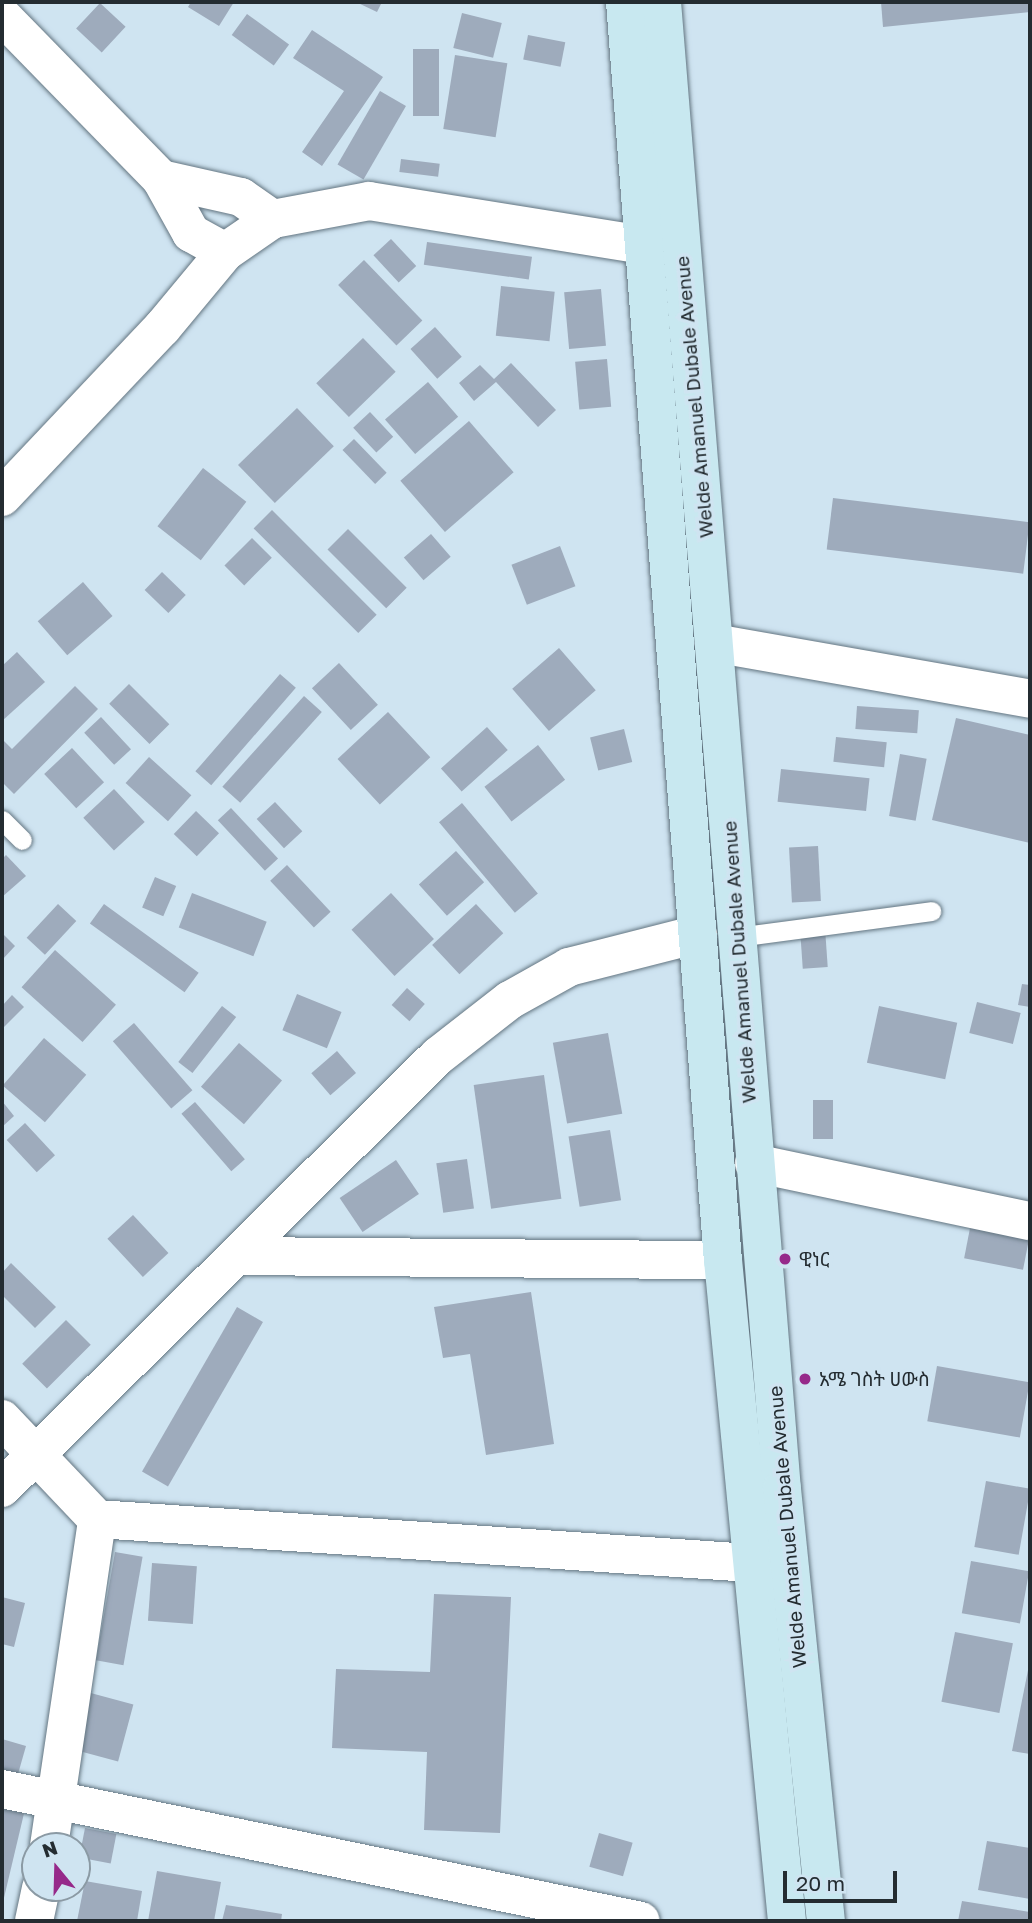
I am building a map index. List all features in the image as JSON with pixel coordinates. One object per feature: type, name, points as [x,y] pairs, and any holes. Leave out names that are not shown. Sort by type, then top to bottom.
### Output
[{"type":"main road","points":[[625,2],[723,1260],[787,1921]]},
{"type":"main road","name":"Welde Amanuel Dubale Avenue","points":[[662,2],[754,1163],[826,1921]]},
{"type":"street","points":[[2,16],[161,179],[191,233],[225,252]]},
{"type":"street","points":[[161,179],[242,197],[273,219]]},
{"type":"street","points":[[2,497],[162,328],[225,252],[273,219],[369,201],[643,245]]},
{"type":"street","points":[[714,643],[1030,699]]},
{"type":"street","points":[[2,1488],[438,1056],[510,1000],[569,967],[698,934]]},
{"type":"street","points":[[754,1163],[1030,1221]]},
{"type":"street","points":[[237,1256],[723,1260]]},
{"type":"street","points":[[2,1419],[97,1519],[751,1563]]},
{"type":"street","points":[[53,1832],[97,1519]]},
{"type":"street","points":[[2,1789],[58,1804],[641,1921]]},
{"type":"street","points":[[34,1921],[38,1902]]},
{"type":"lane","points":[[2,820],[22,840]]},
{"type":"lane","points":[[737,937],[931,911]]},
{"type":"building","points":[[191,2],[234,2],[219,26],[188,7]]},
{"type":"building","points":[[356,2],[382,2],[377,12]]},
{"type":"building","points":[[881,2],[1030,2],[1030,12],[883,27]]},
{"type":"building","points":[[100,3],[126,27],[102,52],[76,29]]},
{"type":"building","points":[[462,13],[502,23],[493,58],[453,48]]},
{"type":"building","points":[[247,14],[289,45],[274,66],[232,35]]},
{"type":"building","points":[[312,30],[383,77],[322,166],[302,152],[344,91],[293,58]]},
{"type":"building","points":[[528,35],[565,42],[561,67],[523,60]]},
{"type":"building","points":[[413,49],[439,49],[439,116],[413,116]]},
{"type":"building","points":[[455,55],[507,63],[496,137],[443,129]]},
{"type":"building","points":[[380,91],[406,106],[363,180],[338,165]]},
{"type":"building","points":[[401,159],[440,164],[438,177],[399,172]]},
{"type":"building","points":[[391,239],[416,266],[399,282],[373,255]]},
{"type":"building","points":[[427,242],[532,257],[529,280],[424,265]]},
{"type":"building","points":[[364,260],[422,320],[396,345],[338,285]]},
{"type":"building","points":[[501,286],[555,292],[549,341],[496,336]]},
{"type":"building","points":[[601,289],[606,346],[569,349],[564,292]]},
{"type":"building","points":[[435,327],[462,357],[437,379],[410,349]]},
{"type":"building","points":[[363,338],[396,372],[349,417],[316,383]]},
{"type":"building","points":[[607,359],[611,407],[579,410],[575,362]]},
{"type":"building","points":[[511,363],[556,410],[538,427],[496,382],[474,401],[459,383],[480,365],[494,379]]},
{"type":"building","points":[[428,382],[458,417],[415,454],[385,419]]},
{"type":"building","points":[[297,408],[334,446],[275,503],[238,465]]},
{"type":"building","points":[[370,412],[393,437],[376,453],[353,428]]},
{"type":"building","points":[[469,421],[514,472],[445,532],[400,481]]},
{"type":"building","points":[[354,439],[387,473],[375,484],[342,450]]},
{"type":"building","points":[[203,468],[246,502],[201,560],[157,526]]},
{"type":"building","points":[[833,498],[1030,522],[1023,574],[827,550]]},
{"type":"building","points":[[272,510],[377,615],[358,633],[254,528]]},
{"type":"building","points":[[348,529],[407,588],[386,608],[327,550]]},
{"type":"building","points":[[431,534],[451,557],[424,580],[404,558]]},
{"type":"building","points":[[252,538],[272,558],[244,585],[224,566]]},
{"type":"building","points":[[560,546],[575,586],[527,605],[511,565]]},
{"type":"building","points":[[162,572],[186,595],[168,613],[145,590]]},
{"type":"building","points":[[83,582],[113,616],[67,655],[38,621]]},
{"type":"building","points":[[559,648],[596,690],[549,731],[512,689]]},
{"type":"building","points":[[17,652],[45,682],[2,721],[2,666]]},
{"type":"building","points":[[339,663],[378,705],[351,730],[312,688]]},
{"type":"building","points":[[280,674],[296,688],[211,785],[195,771]]},
{"type":"building","points":[[129,684],[169,724],[150,744],[109,704]]},
{"type":"building","points":[[75,686],[98,709],[14,794],[2,782],[2,739],[12,749]]},
{"type":"building","points":[[304,696],[322,712],[240,803],[222,787]]},
{"type":"building","points":[[857,706],[919,710],[917,733],[855,729]]},
{"type":"building","points":[[388,712],[430,757],[380,804],[338,759]]},
{"type":"building","points":[[101,717],[131,749],[114,765],[84,733]]},
{"type":"building","points":[[956,718],[1030,735],[1030,843],[932,820]]},
{"type":"building","points":[[487,727],[508,750],[462,792],[441,768]]},
{"type":"building","points":[[624,729],[632,762],[598,770],[590,737]]},
{"type":"building","points":[[836,737],[887,742],[884,767],[833,762]]},
{"type":"building","points":[[538,745],[565,780],[512,822],[484,787]]},
{"type":"building","points":[[72,748],[104,782],[76,808],[44,774]]},
{"type":"building","points":[[900,754],[927,759],[916,821],[889,816]]},
{"type":"building","points":[[149,757],[191,795],[168,821],[126,783]]},
{"type":"building","points":[[781,769],[870,778],[866,811],[778,802]]},
{"type":"building","points":[[114,789],[145,822],[114,851],[83,818]]},
{"type":"building","points":[[275,802],[302,831],[284,848],[257,819]]},
{"type":"building","points":[[462,803],[538,893],[515,913],[439,822]]},
{"type":"building","points":[[231,808],[278,858],[265,871],[218,820]]},
{"type":"building","points":[[196,811],[219,833],[197,856],[174,834]]},
{"type":"building","points":[[818,846],[821,901],[792,902],[789,848]]},
{"type":"building","points":[[456,851],[484,882],[447,916],[419,884]]},
{"type":"building","points":[[6,855],[26,876],[2,897],[2,859]]},
{"type":"building","points":[[287,865],[331,912],[314,927],[270,881]]},
{"type":"building","points":[[155,877],[176,886],[163,916],[142,907]]},
{"type":"building","points":[[192,893],[267,922],[253,956],[179,928]]},
{"type":"building","points":[[391,893],[434,939],[394,976],[352,930]]},
{"type":"building","points":[[58,904],[76,921],[45,955],[27,938]]},
{"type":"building","points":[[104,904],[199,973],[185,992],[90,923]]},
{"type":"building","points":[[476,904],[503,933],[459,974],[432,945]]},
{"type":"building","points":[[825,928],[828,967],[803,969],[800,930]]},
{"type":"building","points":[[2,933],[15,946],[2,960]]},
{"type":"building","points":[[55,950],[116,1005],[82,1042],[22,987]]},
{"type":"building","points":[[1022,984],[1030,985],[1030,1007],[1018,1005]]},
{"type":"building","points":[[407,988],[425,1004],[409,1021],[392,1005]]},
{"type":"building","points":[[297,994],[342,1012],[327,1048],[282,1030]]},
{"type":"building","points":[[12,995],[24,1007],[2,1029],[2,1006]]},
{"type":"building","points":[[977,1002],[1021,1013],[1013,1044],[969,1033]]},
{"type":"building","points":[[222,1006],[236,1017],[192,1073],[178,1062]]},
{"type":"building","points":[[879,1006],[957,1023],[945,1079],[867,1063]]},
{"type":"building","points":[[134,1023],[192,1090],[171,1109],[113,1041]]},
{"type":"building","points":[[608,1033],[622,1114],[567,1123],[553,1043]]},
{"type":"building","points":[[44,1038],[86,1075],[45,1122],[3,1086]]},
{"type":"building","points":[[239,1043],[282,1080],[244,1124],[201,1087]]},
{"type":"building","points":[[337,1051],[356,1073],[330,1095],[311,1073]]},
{"type":"building","points":[[544,1075],[561,1199],[491,1209],[474,1085]]},
{"type":"building","points":[[813,1100],[833,1100],[833,1139],[813,1139]]},
{"type":"building","points":[[2,1101],[14,1116],[2,1127]]},
{"type":"building","points":[[195,1102],[245,1159],[231,1171],[181,1114]]},
{"type":"building","points":[[25,1123],[55,1155],[37,1172],[7,1140]]},
{"type":"building","points":[[610,1130],[621,1200],[580,1207],[569,1137]]},
{"type":"building","points":[[467,1159],[474,1209],[443,1213],[436,1163]]},
{"type":"building","points":[[396,1160],[419,1194],[363,1232],[340,1198]]},
{"type":"building","points":[[133,1215],[168,1253],[143,1277],[107,1239]]},
{"type":"building","points":[[971,1223],[1030,1234],[1023,1270],[964,1258]]},
{"type":"building","points":[[11,1263],[56,1307],[35,1328],[2,1295],[2,1273]]},
{"type":"building","points":[[531,1292],[554,1444],[486,1455],[470,1354],[443,1358],[434,1307]]},
{"type":"building","points":[[237,1307],[263,1322],[168,1487],[142,1472]]},
{"type":"building","points":[[66,1320],[91,1345],[47,1389],[22,1364]]},
{"type":"building","points":[[937,1366],[1030,1382],[1020,1437],[927,1421]]},
{"type":"building","points":[[986,1481],[1030,1489],[1019,1555],[974,1547]]},
{"type":"building","points":[[115,1552],[143,1557],[123,1665],[96,1660]]},
{"type":"building","points":[[971,1561],[1029,1571],[1020,1623],[962,1613]]},
{"type":"building","points":[[152,1563],[197,1566],[193,1624],[148,1621]]},
{"type":"building","points":[[434,1594],[511,1597],[500,1833],[424,1830],[427,1752],[332,1748],[336,1669],[430,1672]]},
{"type":"building","points":[[2,1597],[25,1603],[14,1647],[2,1644]]},
{"type":"building","points":[[955,1632],[1013,1643],[999,1713],[941,1702]]},
{"type":"building","points":[[1030,1660],[1030,1754],[1012,1751]]},
{"type":"building","points":[[87,1692],[133,1704],[118,1761],[72,1749]]},
{"type":"building","points":[[2,1739],[26,1746],[18,1774],[2,1770]]},
{"type":"building","points":[[5,1800],[26,1805],[3,1902],[2,1812]]},
{"type":"building","points":[[85,1828],[116,1834],[111,1864],[91,1860],[91,1832],[84,1832]]},
{"type":"building","points":[[599,1833],[633,1843],[623,1876],[589,1867]]},
{"type":"building","points":[[987,1841],[1030,1848],[1030,1899],[978,1890]]},
{"type":"building","points":[[157,1871],[221,1882],[214,1921],[148,1921]]},
{"type":"building","points":[[91,1882],[142,1891],[137,1921],[77,1921],[81,1902],[91,1902]]},
{"type":"building","points":[[962,1901],[1030,1912],[1030,1921],[958,1921]]},
{"type":"building","points":[[226,1905],[282,1914],[281,1921],[222,1921]]},
{"type":"place","name":"ዊነር","points":[[785,1259]]},
{"type":"place","name":"አሜ ገስት ሀውስ","points":[[805,1379]]}]
